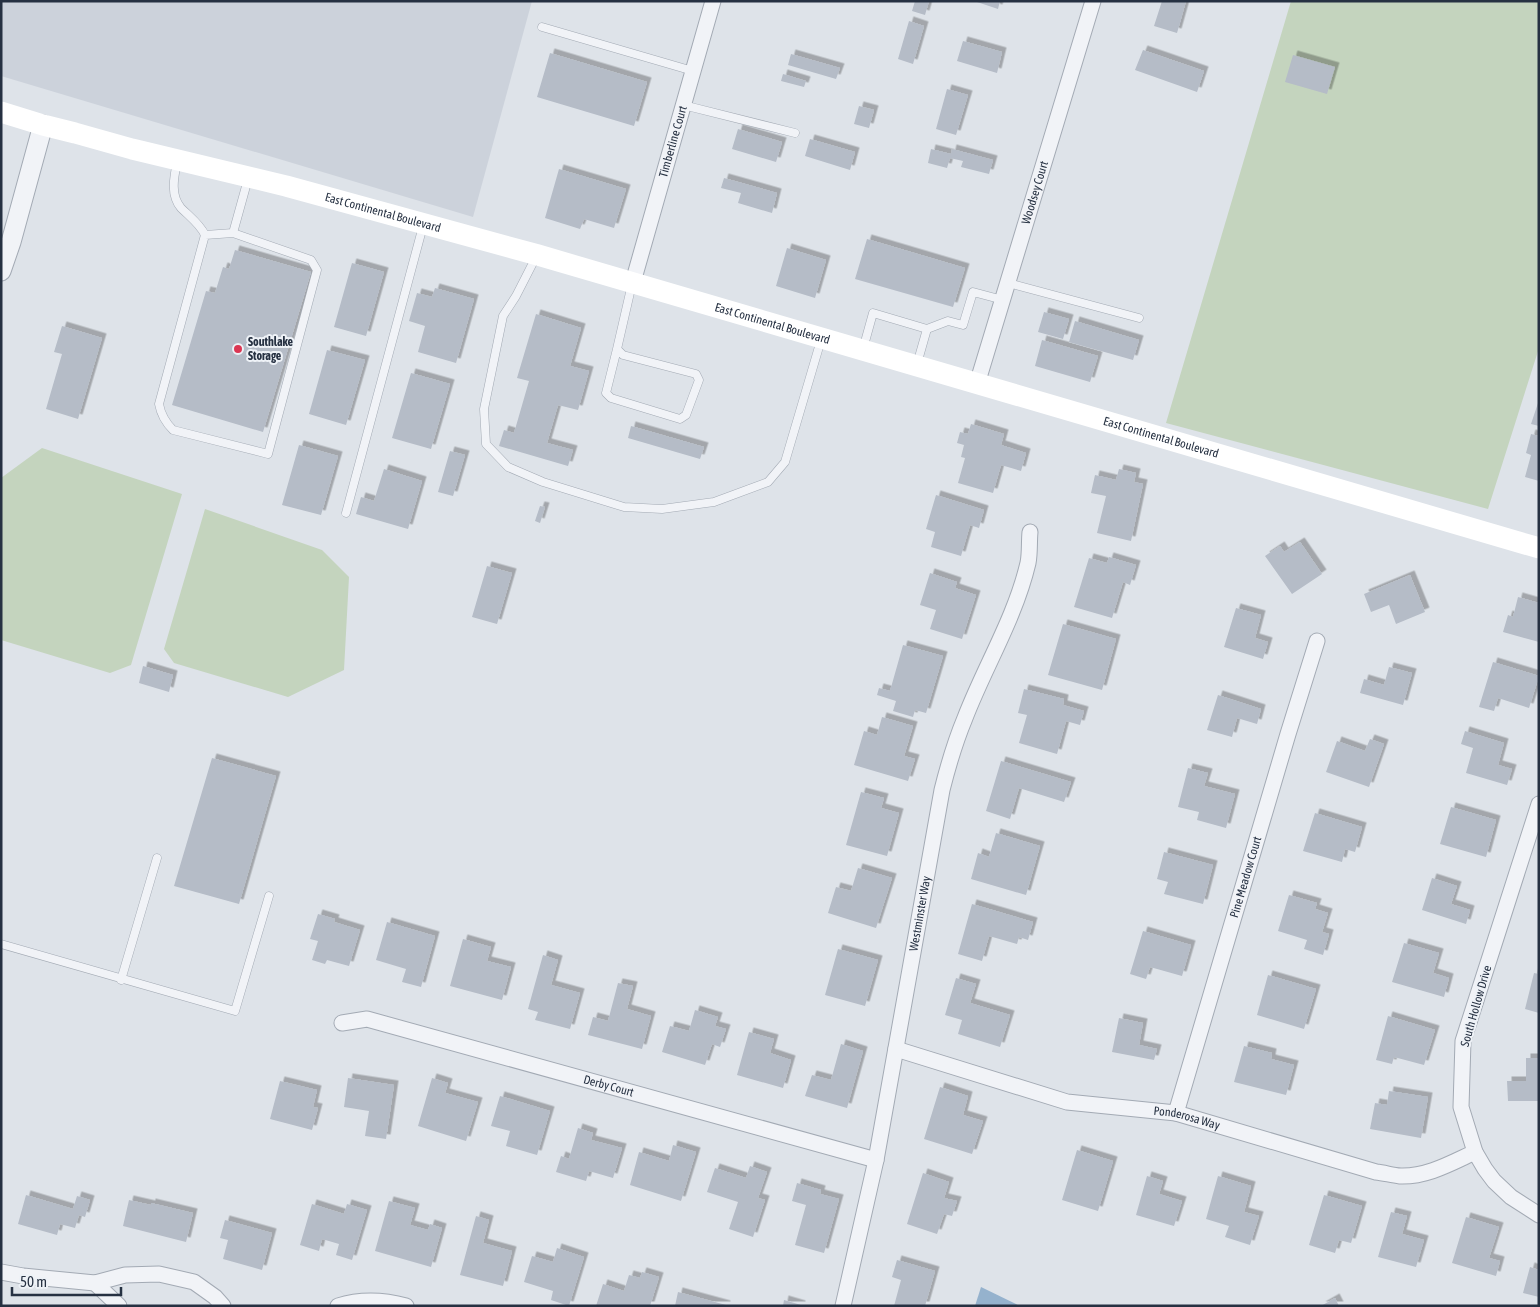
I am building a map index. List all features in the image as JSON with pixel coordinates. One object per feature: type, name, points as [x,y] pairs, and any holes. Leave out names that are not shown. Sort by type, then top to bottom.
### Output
[{"type":"main road","name":"East Continental Boulevard","points":[[1,112],[43,125],[248,177],[538,255],[1539,548]]},
{"type":"street","name":"Timberline Court","points":[[633,282],[713,1]]},
{"type":"street","name":"Woodsey Court","points":[[977,384],[1093,1]]},
{"type":"street","points":[[1,271],[11,242],[43,125]]},
{"type":"street","name":"Westminster Way","points":[[843,1306],[876,1160],[942,790],[950,758],[965,717],[1006,626],[1020,589],[1028,561],[1030,532]]},
{"type":"street","name":"Pine Meadow Court","points":[[1176,1113],[1317,641]]},
{"type":"street","name":"South Hollow Drive","points":[[1539,804],[1463,1041],[1461,1107],[1475,1152],[1494,1181],[1510,1197],[1539,1215]]},
{"type":"street","name":"Derby Court","points":[[342,1023],[367,1019],[876,1160]]},
{"type":"street","name":"Ponderosa Way","points":[[896,1049],[1067,1102],[1176,1113],[1376,1172],[1400,1176],[1419,1174],[1439,1169],[1475,1152]]},
{"type":"street","points":[[1,1272],[94,1283],[125,1275],[159,1274],[194,1282],[223,1306]]},
{"type":"street","points":[[94,1283],[119,1306]]},
{"type":"street","points":[[338,1306],[350,1302],[377,1300],[406,1306]]},
{"type":"lane","points":[[542,26],[693,71]]},
{"type":"lane","points":[[684,104],[795,133]]},
{"type":"lane","points":[[177,160],[173,181],[179,206],[201,227],[206,235],[159,404],[161,414],[165,422],[173,430],[268,454],[317,270],[311,260],[233,233],[206,235]]},
{"type":"lane","points":[[233,233],[248,177]]},
{"type":"lane","points":[[346,514],[424,224]]},
{"type":"lane","points":[[538,255],[503,316],[484,409],[486,444],[508,467],[542,482],[581,495],[624,507],[662,508],[714,502],[768,482],[785,462],[821,338]]},
{"type":"lane","points":[[617,349],[624,355],[696,374],[699,380],[686,416],[680,419],[611,398],[606,392],[633,282]]},
{"type":"lane","points":[[1008,282],[1139,318]]},
{"type":"lane","points":[[862,350],[873,313],[927,329],[948,321],[963,325],[973,292],[1003,300]]},
{"type":"lane","points":[[917,366],[927,329]]},
{"type":"lane","points":[[121,980],[157,858]]},
{"type":"lane","points":[[1,944],[121,980],[235,1011],[269,896]]},
{"type":"shaded area","points":[[1,1],[532,1],[473,217],[1,76]]},
{"type":"green space","points":[[1291,1],[1539,1],[1539,348],[1488,509],[1166,423]]},
{"type":"green space","points":[[42,448],[182,494],[131,665],[110,673],[1,640],[1,478]]},
{"type":"green space","points":[[205,509],[322,550],[349,577],[344,670],[288,697],[174,663],[164,649]]},
{"type":"water","points":[[981,1287],[1016,1304],[1019,1306],[975,1306]]},
{"type":"building","points":[[915,1],[929,1],[925,15],[912,11]]},
{"type":"building","points":[[974,1],[1000,1],[998,9]]},
{"type":"building","points":[[1162,1],[1186,1],[1177,33],[1154,26]]},
{"type":"building","points":[[909,21],[924,26],[913,64],[898,59]]},
{"type":"building","points":[[963,41],[1002,52],[997,73],[957,61]]},
{"type":"building","points":[[1143,50],[1204,71],[1197,92],[1135,70]]},
{"type":"building","points":[[550,53],[647,82],[634,126],[537,97]]},
{"type":"building","points":[[791,54],[840,68],[836,79],[788,65]]},
{"type":"building","points":[[1293,55],[1335,67],[1327,94],[1285,82]]},
{"type":"building","points":[[783,74],[806,81],[804,87],[781,81]]},
{"type":"building","points":[[947,89],[968,95],[956,135],[936,129]]},
{"type":"building","points":[[859,106],[874,110],[869,128],[854,124]]},
{"type":"building","points":[[738,129],[782,142],[776,162],[732,149]]},
{"type":"building","points":[[810,139],[855,152],[850,170],[805,156]]},
{"type":"building","points":[[931,149],[951,154],[952,149],[993,160],[989,174],[961,167],[963,161],[950,158],[947,168],[928,163]]},
{"type":"building","points":[[559,169],[626,189],[614,228],[584,219],[580,229],[545,218]]},
{"type":"building","points":[[724,178],[777,193],[772,213],[738,203],[741,193],[721,188]]},
{"type":"building","points":[[867,239],[965,268],[953,307],[855,279]]},
{"type":"building","points":[[787,248],[826,260],[815,298],[776,286]]},
{"type":"building","name":"Southlake Storage","points":[[235,250],[311,272],[263,432],[172,405],[206,291],[215,293],[223,267],[229,269]]},
{"type":"building","points":[[352,263],[384,272],[366,336],[334,327]]},
{"type":"building","points":[[435,288],[474,299],[456,363],[418,352],[425,326],[409,321],[417,293],[432,297]]},
{"type":"building","points":[[1044,312],[1069,319],[1063,339],[1038,332]]},
{"type":"building","points":[[536,314],[581,328],[570,366],[589,371],[578,410],[558,405],[547,443],[573,450],[568,466],[499,446],[504,430],[514,433],[529,381],[517,378]]},
{"type":"building","points":[[1075,321],[1139,340],[1133,360],[1069,342]]},
{"type":"building","points":[[62,326],[102,338],[78,419],[46,409],[62,354],[54,352]]},
{"type":"building","points":[[1042,340],[1098,356],[1090,382],[1035,366]]},
{"type":"building","points":[[327,350],[365,360],[346,425],[309,414]]},
{"type":"building","points":[[411,373],[450,384],[431,449],[392,438]]},
{"type":"building","points":[[1539,400],[1539,426],[1531,424]]},
{"type":"building","points":[[971,424],[1004,434],[1001,445],[1026,453],[1021,471],[1001,465],[993,493],[958,483],[965,458],[961,457],[964,445],[957,443],[960,432],[968,434]]},
{"type":"building","points":[[631,426],[704,447],[700,459],[628,438]]},
{"type":"building","points":[[1531,434],[1539,436],[1539,481],[1525,477],[1531,455],[1526,453]]},
{"type":"building","points":[[299,445],[338,456],[321,515],[282,505]]},
{"type":"building","points":[[450,451],[465,455],[453,496],[438,492]]},
{"type":"building","points":[[384,469],[422,481],[408,529],[356,514],[361,497],[374,501]]},
{"type":"building","points":[[1119,469],[1136,473],[1134,482],[1143,484],[1131,541],[1097,533],[1106,496],[1091,493],[1095,475],[1116,480]]},
{"type":"building","points":[[936,495],[984,510],[979,528],[970,525],[961,556],[931,547],[935,532],[926,529]]},
{"type":"building","points":[[540,506],[545,507],[540,523],[535,521]]},
{"type":"building","points":[[1300,542],[1322,574],[1292,594],[1265,556],[1280,546],[1284,552]]},
{"type":"building","points":[[1109,557],[1136,565],[1130,585],[1123,582],[1112,618],[1074,607],[1089,558],[1107,563]]},
{"type":"building","points":[[487,566],[512,573],[497,624],[472,617]]},
{"type":"building","points":[[930,573],[957,582],[955,588],[976,595],[962,639],[930,629],[936,610],[920,605]]},
{"type":"building","points":[[1410,575],[1425,612],[1396,624],[1389,605],[1371,612],[1364,594]]},
{"type":"building","points":[[1518,597],[1539,603],[1539,642],[1503,632],[1508,615],[1513,617]]},
{"type":"building","points":[[1236,608],[1261,615],[1255,638],[1268,642],[1263,659],[1224,647]]},
{"type":"building","points":[[1063,624],[1116,639],[1102,690],[1048,675]]},
{"type":"building","points":[[903,645],[943,656],[926,713],[915,710],[913,717],[893,711],[896,701],[877,695],[879,688],[890,691]]},
{"type":"building","points":[[1493,662],[1539,676],[1529,708],[1498,698],[1494,711],[1479,707]]},
{"type":"building","points":[[143,666],[173,675],[169,692],[139,683]]},
{"type":"building","points":[[1389,667],[1412,673],[1403,705],[1360,693],[1364,679],[1384,685]]},
{"type":"building","points":[[1024,689],[1064,699],[1063,705],[1084,711],[1080,725],[1066,721],[1057,754],[1019,743],[1027,715],[1018,713]]},
{"type":"building","points":[[1218,695],[1261,709],[1257,724],[1237,718],[1232,737],[1207,730]]},
{"type":"building","points":[[882,717],[913,726],[904,756],[915,759],[908,781],[854,765],[864,731],[877,735]]},
{"type":"building","points":[[1465,731],[1504,743],[1498,765],[1512,769],[1507,785],[1466,773],[1473,748],[1461,744]]},
{"type":"building","points":[[1370,739],[1384,744],[1369,787],[1326,772],[1337,741],[1365,751]]},
{"type":"building","points":[[212,758],[276,776],[239,904],[174,886]]},
{"type":"building","points":[[1001,761],[1071,782],[1064,802],[1019,788],[1010,819],[986,811]]},
{"type":"building","points":[[1188,768],[1208,773],[1204,786],[1235,794],[1226,828],[1197,820],[1199,812],[1178,807]]},
{"type":"building","points":[[861,792],[884,798],[881,808],[899,813],[887,856],[846,845]]},
{"type":"building","points":[[1451,807],[1496,820],[1486,857],[1440,844]]},
{"type":"building","points":[[1315,813],[1362,827],[1355,852],[1345,849],[1342,862],[1303,851]]},
{"type":"building","points":[[996,833],[1040,846],[1026,895],[971,879],[978,853],[989,857]]},
{"type":"building","points":[[1164,852],[1213,865],[1203,904],[1164,894],[1168,882],[1157,879]]},
{"type":"building","points":[[858,868],[892,878],[876,928],[828,913],[836,887],[851,891]]},
{"type":"building","points":[[1432,878],[1457,886],[1451,904],[1470,910],[1466,924],[1422,910]]},
{"type":"building","points":[[1289,895],[1317,903],[1315,909],[1328,913],[1322,932],[1329,934],[1323,955],[1304,949],[1307,940],[1278,931]]},
{"type":"building","points":[[972,904],[1033,922],[1028,940],[1019,937],[1017,944],[989,936],[982,961],[958,954]]},
{"type":"building","points":[[318,914],[335,919],[334,922],[360,930],[349,966],[327,960],[325,964],[312,960],[318,941],[310,939]]},
{"type":"building","points":[[387,922],[435,936],[421,987],[402,982],[406,969],[376,960]]},
{"type":"building","points":[[1143,931],[1191,945],[1182,976],[1150,967],[1146,979],[1130,974]]},
{"type":"building","points":[[463,939],[491,947],[487,961],[511,967],[502,1000],[450,986]]},
{"type":"building","points":[[1404,943],[1439,953],[1433,973],[1449,978],[1444,997],[1392,982]]},
{"type":"building","points":[[838,949],[878,960],[865,1006],[825,995]]},
{"type":"building","points":[[543,955],[558,960],[551,985],[580,993],[570,1029],[535,1020],[538,1012],[528,1009]]},
{"type":"building","points":[[1534,973],[1539,974],[1539,1013],[1525,1009]]},
{"type":"building","points":[[1268,975],[1316,989],[1304,1029],[1257,1015]]},
{"type":"building","points":[[956,978],[976,984],[970,1003],[1010,1015],[1000,1047],[958,1034],[962,1020],[945,1015]]},
{"type":"building","points":[[618,983],[633,986],[627,1009],[651,1016],[642,1049],[588,1035],[593,1017],[608,1021]]},
{"type":"building","points":[[695,1010],[718,1017],[715,1026],[726,1029],[720,1047],[712,1044],[705,1065],[662,1052],[670,1026],[689,1031]]},
{"type":"building","points":[[1388,1016],[1435,1030],[1424,1065],[1394,1057],[1392,1064],[1376,1060]]},
{"type":"building","points":[[1119,1018],[1143,1023],[1139,1045],[1157,1049],[1154,1060],[1112,1052]]},
{"type":"building","points":[[749,1032],[774,1039],[770,1053],[791,1060],[783,1088],[737,1075]]},
{"type":"building","points":[[841,1044],[863,1051],[847,1108],[805,1096],[812,1075],[831,1080]]},
{"type":"building","points":[[1244,1046],[1272,1053],[1271,1059],[1294,1065],[1286,1095],[1234,1082]]},
{"type":"building","points":[[1526,1058],[1539,1058],[1539,1101],[1508,1101],[1507,1081],[1526,1081]]},
{"type":"building","points":[[348,1078],[394,1085],[386,1139],[365,1136],[369,1111],[344,1107]]},
{"type":"building","points":[[432,1078],[448,1083],[445,1093],[478,1102],[466,1141],[418,1126]]},
{"type":"building","points":[[280,1081],[317,1090],[313,1107],[318,1108],[312,1130],[270,1119]]},
{"type":"building","points":[[940,1087],[968,1096],[963,1115],[983,1121],[972,1154],[924,1139]]},
{"type":"building","points":[[1389,1091],[1428,1097],[1421,1138],[1370,1129],[1375,1103],[1387,1105]]},
{"type":"building","points":[[500,1096],[550,1111],[537,1155],[506,1146],[510,1131],[491,1126]]},
{"type":"building","points":[[578,1128],[593,1133],[591,1140],[622,1148],[613,1178],[589,1171],[586,1181],[556,1172],[561,1156],[569,1159]]},
{"type":"building","points":[[673,1145],[696,1152],[681,1201],[630,1185],[639,1152],[669,1161]]},
{"type":"building","points":[[1077,1150],[1113,1161],[1098,1211],[1062,1200]]},
{"type":"building","points":[[750,1166],[767,1172],[758,1198],[765,1200],[753,1237],[729,1229],[738,1202],[707,1192],[715,1168],[746,1178]]},
{"type":"building","points":[[923,1173],[949,1182],[944,1198],[957,1201],[952,1216],[944,1214],[937,1234],[907,1224]]},
{"type":"building","points":[[1147,1176],[1163,1181],[1159,1194],[1182,1201],[1174,1226],[1136,1215]]},
{"type":"building","points":[[1218,1176],[1251,1186],[1244,1212],[1259,1216],[1250,1245],[1225,1237],[1229,1226],[1206,1219]]},
{"type":"building","points":[[797,1183],[821,1190],[820,1194],[839,1199],[824,1253],[795,1245],[806,1205],[792,1201]]},
{"type":"building","points":[[26,1195],[73,1209],[77,1196],[90,1200],[85,1217],[79,1215],[75,1228],[60,1224],[57,1235],[18,1224]]},
{"type":"building","points":[[1324,1195],[1362,1206],[1351,1243],[1339,1240],[1335,1253],[1309,1245]]},
{"type":"building","points":[[129,1200],[193,1213],[186,1242],[123,1226]]},
{"type":"building","points":[[389,1201],[415,1208],[410,1225],[428,1230],[430,1224],[442,1228],[431,1267],[375,1251]]},
{"type":"building","points":[[312,1204],[344,1214],[347,1204],[367,1210],[352,1260],[336,1255],[339,1244],[322,1239],[319,1251],[300,1245]]},
{"type":"building","points":[[1391,1212],[1407,1216],[1402,1234],[1424,1240],[1416,1267],[1378,1257]]},
{"type":"building","points":[[476,1216],[489,1220],[483,1243],[512,1251],[503,1286],[460,1275]]},
{"type":"building","points":[[1466,1217],[1499,1227],[1489,1258],[1500,1261],[1496,1276],[1452,1263]]},
{"type":"building","points":[[225,1220],[272,1233],[262,1270],[223,1259],[228,1240],[220,1238]]},
{"type":"building","points":[[557,1248],[584,1257],[569,1306],[551,1300],[553,1291],[524,1282],[532,1256],[553,1262]]},
{"type":"building","points":[[897,1260],[935,1271],[925,1306],[894,1306],[901,1280],[892,1277]]},
{"type":"building","points":[[1530,1267],[1539,1270],[1539,1297],[1523,1293]]},
{"type":"building","points":[[642,1272],[659,1277],[650,1306],[596,1306],[603,1284],[624,1291],[629,1275],[640,1278]]},
{"type":"building","points":[[678,1292],[726,1305],[726,1306],[675,1306]]},
{"type":"building","points":[[1335,1298],[1339,1306],[1321,1306]]},
{"type":"building","points":[[784,1300],[801,1305],[801,1306],[783,1306]]},
{"type":"place","name":"Southlake Storage","points":[[238,349]]}]
